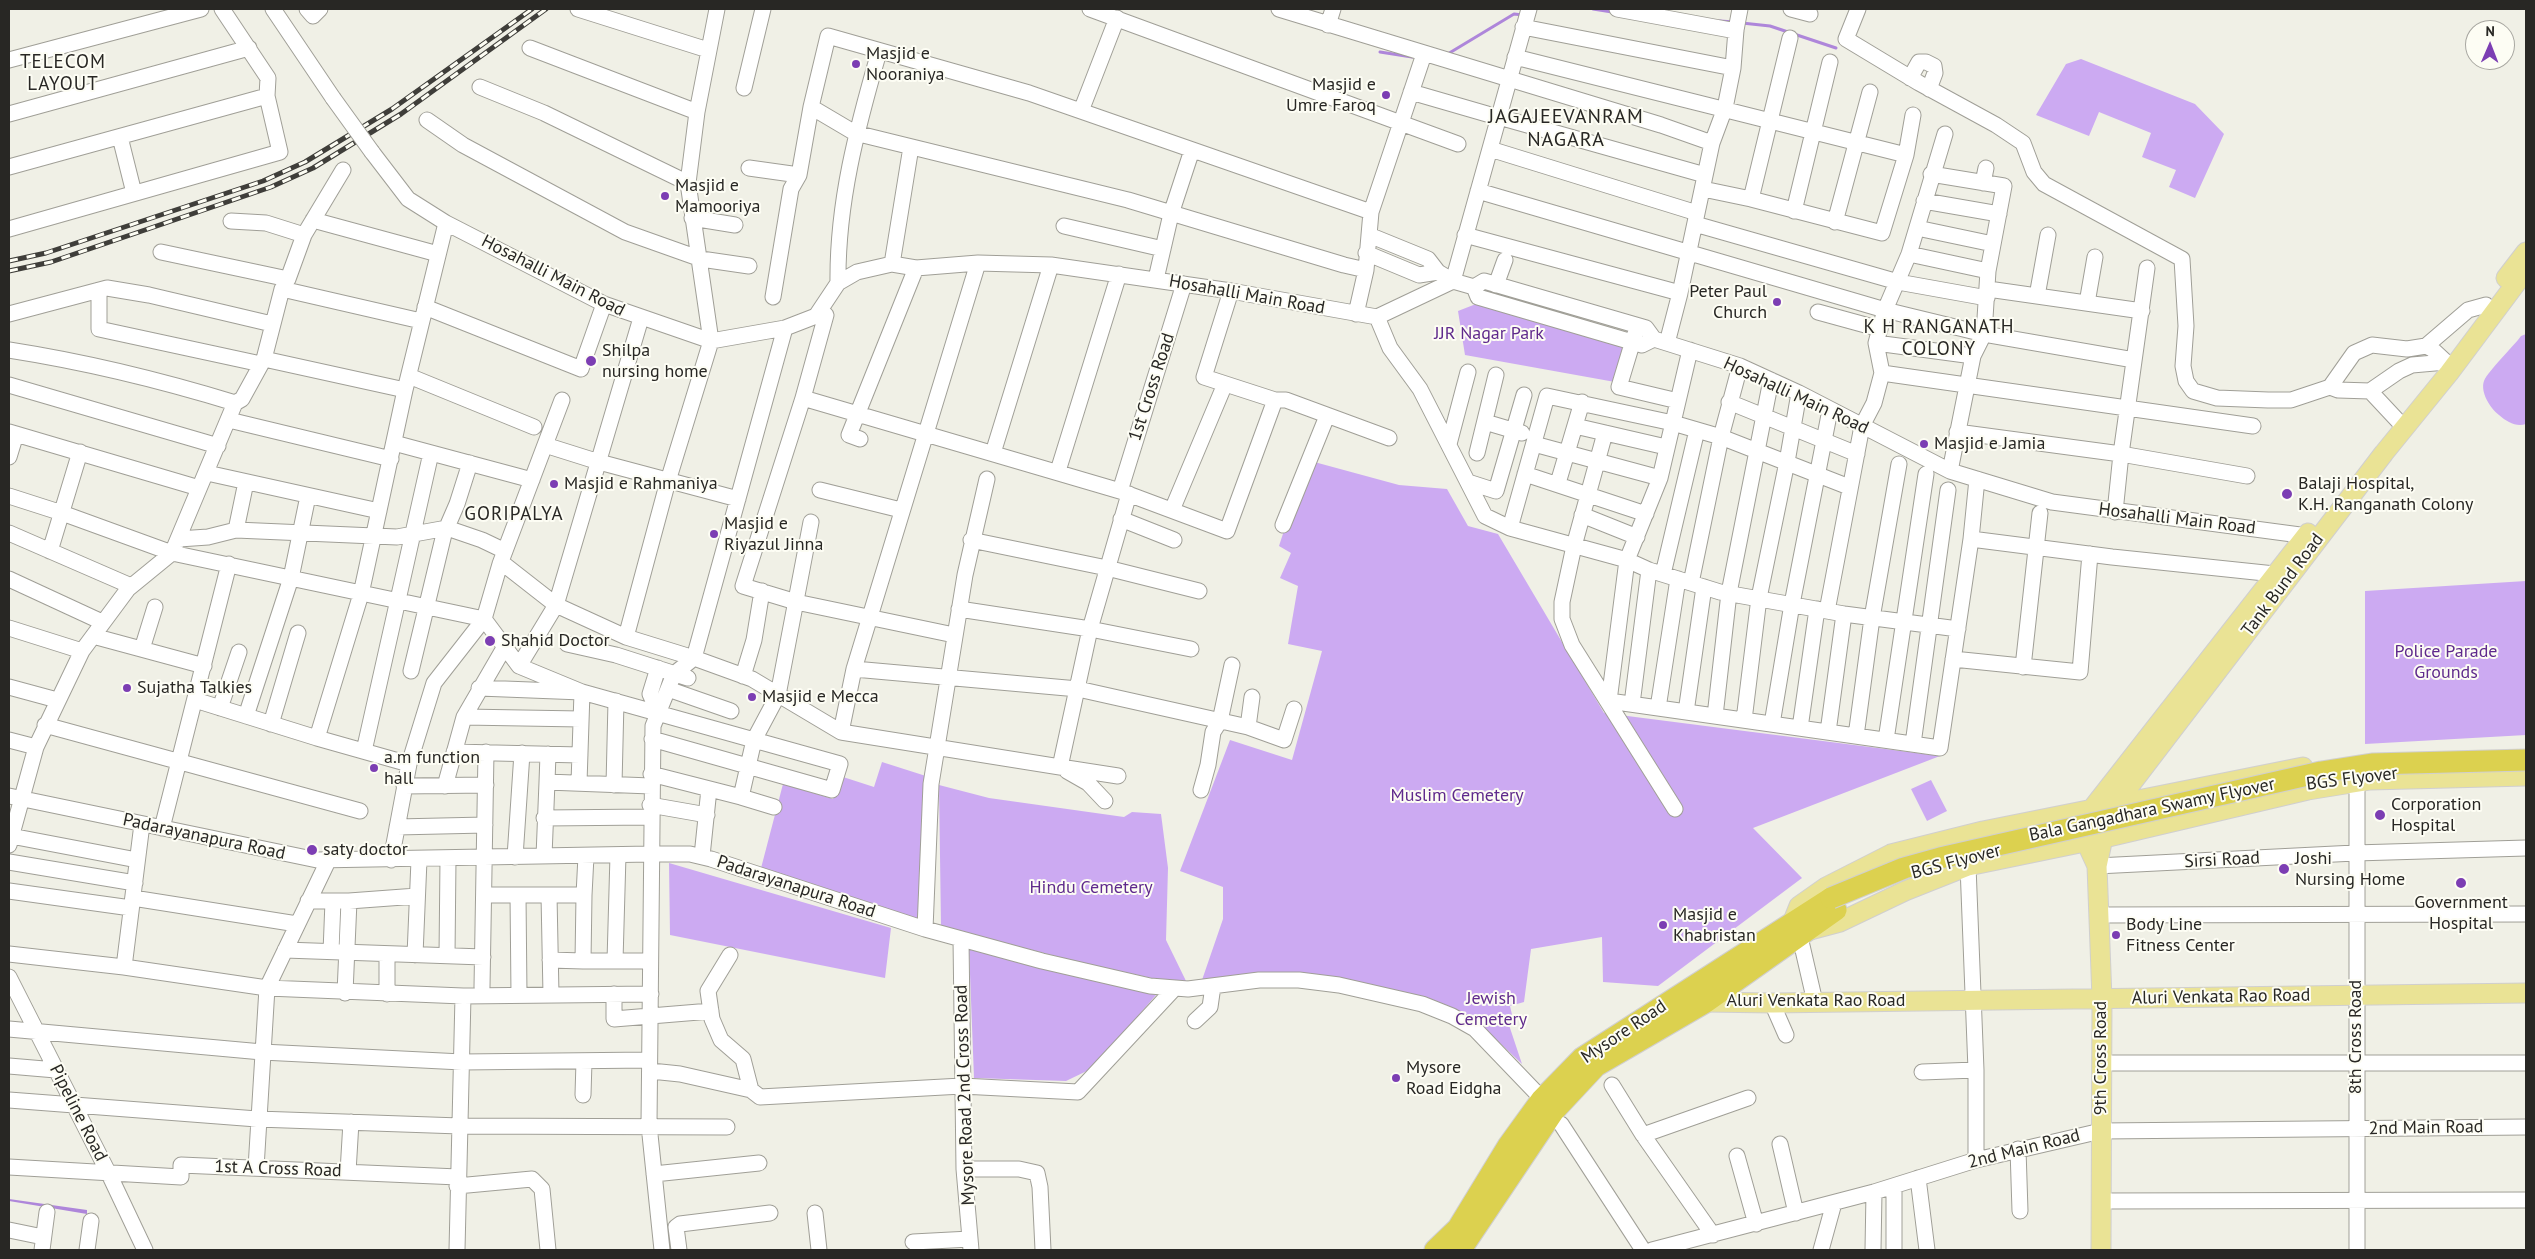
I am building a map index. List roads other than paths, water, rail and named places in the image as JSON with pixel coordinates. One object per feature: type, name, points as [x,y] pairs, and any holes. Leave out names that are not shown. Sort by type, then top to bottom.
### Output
[{"type":"highway","name":"Bala Gangadhara Swamy Flyover","points":[[1801,929],[1834,904],[1904,868],[1940,858],[2321,772],[2372,764],[2526,760]]},
{"type":"highway","name":"BGS Flyover","points":[[1834,904],[1907,874],[2005,849],[2127,825],[2319,781],[2376,774],[2526,770]]},
{"type":"highway","name":"Mysore Road","points":[[1435,1250],[1458,1228],[1508,1146],[1552,1111],[1596,1066],[1706,1002],[1801,929]]},
{"type":"highway","name":"Mysore Road","points":[[1466,1248],[1552,1111],[1582,1058],[1801,929]]},
{"type":"main road","points":[[2312,537],[2446,362],[2526,252]]},
{"type":"main road","name":"Tank Bund Road","points":[[2113,806],[2282,575],[2449,373],[2526,270]]},
{"type":"main road","points":[[2097,866],[2091,810],[2282,575]]},
{"type":"main road","points":[[2526,753],[2362,757],[2258,774],[2113,806],[1983,830],[1891,854],[1826,887],[1798,906],[1801,929],[1840,922],[1905,891],[1968,866],[2095,840],[2308,790],[2357,782],[2526,776]]},
{"type":"main road","points":[[2132,782],[2132,794],[2136,801]]},
{"type":"main road","points":[[2095,840],[2113,806]]},
{"type":"main road","name":"9th Cross Road","points":[[2097,866],[2102,999],[2101,1250]]},
{"type":"main road","name":"Aluri Venkata Rao Road","points":[[1706,1002],[1772,1003],[2526,993]]},
{"type":"street","points":[[9,60],[201,9]]},
{"type":"street","points":[[9,229],[280,152],[267,96],[268,78],[222,9]]},
{"type":"street","name":"Hosahalli Main Road","points":[[273,9],[333,98],[408,199],[446,223],[604,304],[711,341],[785,328],[816,316],[838,284],[857,272],[892,264],[916,268],[978,263],[1051,265],[1231,291],[1377,317]]},
{"type":"street","points":[[308,9],[313,16],[320,9]]},
{"type":"street","points":[[578,9],[708,50]]},
{"type":"street","points":[[626,637],[668,481],[711,341],[701,259],[692,218],[688,183],[697,112],[717,9]]},
{"type":"street","points":[[744,88],[763,9]]},
{"type":"street","points":[[1090,9],[1399,124],[1458,144]]},
{"type":"street","points":[[1279,9],[1296,12],[1429,59],[1509,79],[1712,143]]},
{"type":"street","points":[[1328,24],[1333,9]]},
{"type":"street","points":[[1474,287],[1478,297],[1642,345],[1661,341],[1680,293],[1712,143],[1725,108],[1733,68],[1738,21],[1693,23],[1622,9]]},
{"type":"street","points":[[1791,9],[1810,14]]},
{"type":"street","points":[[1858,9],[1846,40],[1929,89],[1996,125],[2023,143],[2034,172],[2044,184],[2182,259],[2186,326],[2183,366],[2186,381],[2193,391],[2217,398],[2291,400],[2334,389],[2370,391],[2412,365],[2446,362]]},
{"type":"street","points":[[1453,282],[1490,149],[1493,115],[1509,79],[1526,17],[1733,68]]},
{"type":"street","points":[[1081,111],[1117,18]]},
{"type":"street","points":[[773,297],[791,189],[799,175],[811,107],[828,36],[879,52],[1029,92],[1371,212]]},
{"type":"street","points":[[1751,199],[1790,38]]},
{"type":"street","points":[[9,114],[249,48]]},
{"type":"street","points":[[530,48],[697,112]]},
{"type":"street","points":[[838,284],[837,244],[855,132],[879,52]]},
{"type":"street","points":[[1515,57],[1771,119],[1858,144],[1906,155]]},
{"type":"street","points":[[1356,314],[1366,270],[1371,212],[1411,92],[1429,59]]},
{"type":"street","points":[[1794,211],[1830,62]]},
{"type":"street","points":[[1910,78],[1919,62],[1926,62],[1934,66],[1935,73],[1929,89]]},
{"type":"street","points":[[480,87],[544,113],[688,183]]},
{"type":"street","points":[[1411,92],[1493,115],[1704,182],[1751,199],[1882,233],[1906,155],[1913,115]]},
{"type":"street","points":[[1835,222],[1858,144],[1870,92]]},
{"type":"street","points":[[9,167],[267,96]]},
{"type":"street","points":[[811,107],[855,132],[1128,200],[1366,270]]},
{"type":"street","points":[[427,120],[463,145],[624,232],[701,259],[749,266]]},
{"type":"street","points":[[1800,728],[1822,610],[1862,426],[1874,403],[1882,373],[1878,336],[1885,310],[1910,254],[1931,174],[1944,134]]},
{"type":"street","points":[[120,137],[134,193]]},
{"type":"street","points":[[892,264],[911,147]]},
{"type":"street","points":[[1490,149],[1696,218],[1898,282],[1987,294],[2037,296],[2142,311]]},
{"type":"street","points":[[1156,280],[1171,214],[1192,150]]},
{"type":"street","points":[[749,168],[799,175]]},
{"type":"street","points":[[1983,183],[1986,168]]},
{"type":"street","points":[[137,860],[10,841],[15,797],[57,700],[82,652],[102,622],[131,586],[172,553],[230,420],[235,403],[242,399],[262,362],[285,284],[304,235],[343,170]]},
{"type":"street","points":[[1931,174],[2004,186],[1988,271],[1984,334],[1972,356],[1950,471]]},
{"type":"street","points":[[1478,191],[1885,310],[1984,334],[2134,360]]},
{"type":"street","points":[[1924,201],[1999,214]]},
{"type":"street","points":[[692,218],[735,225]]},
{"type":"street","points":[[313,220],[438,254]]},
{"type":"street","points":[[232,221],[266,223],[304,235]]},
{"type":"street","points":[[317,738],[361,594],[407,383],[446,223]]},
{"type":"street","points":[[1064,226],[1163,249]]},
{"type":"street","points":[[1917,228],[1993,244]]},
{"type":"street","points":[[1369,235],[1428,259],[1438,272],[1453,282]]},
{"type":"street","points":[[2037,296],[2048,235]]},
{"type":"street","points":[[1465,236],[1680,293]]},
{"type":"street","points":[[161,252],[285,284],[423,314],[581,369],[604,304]]},
{"type":"street","points":[[1366,254],[1419,275],[1438,272]]},
{"type":"street","points":[[1910,254],[1988,271]]},
{"type":"street","points":[[2087,303],[2095,257]]},
{"type":"street","points":[[1496,285],[1505,260]]},
{"type":"street","points":[[841,732],[854,669],[978,263]]},
{"type":"street","points":[[993,453],[1051,265]]},
{"type":"street","points":[[860,439],[849,435],[916,268]]},
{"type":"street","points":[[2115,512],[2127,408],[2147,268]]},
{"type":"street","points":[[1058,471],[1119,274]]},
{"type":"street","name":"Hosahalli Main Road","points":[[1453,282],[1474,287],[1484,281],[1638,325],[1646,328],[1661,341],[1740,366],[1799,393],[1950,471],[2052,502],[2115,512],[2312,537]]},
{"type":"street","points":[[1453,282],[1377,317],[1390,348],[1420,389],[1485,516],[1510,528],[1627,560],[1656,572],[1729,593],[1844,614],[1958,629]]},
{"type":"street","name":"1st Cross Road","points":[[1060,767],[1090,629],[1121,519],[1124,492],[1184,284]]},
{"type":"street","points":[[9,314],[108,288],[149,295],[272,324]]},
{"type":"street","points":[[99,290],[99,328],[262,362],[407,383],[534,427]]},
{"type":"street","points":[[1231,291],[1204,377],[1275,400],[1286,400],[1389,438]]},
{"type":"street","points":[[2426,346],[2468,310],[2486,305]]},
{"type":"street","points":[[1818,312],[1878,336],[1972,356]]},
{"type":"street","points":[[816,316],[826,315],[803,398],[743,586],[796,602],[954,635]]},
{"type":"street","points":[[519,666],[556,605],[641,318]]},
{"type":"street","points":[[1638,325],[1618,387],[1678,401]]},
{"type":"street","points":[[662,1250],[649,1125],[651,994],[650,811],[653,726],[668,689],[681,676],[694,658],[785,328]]},
{"type":"street","points":[[2334,389],[2354,353],[2372,345],[2407,348],[2426,346],[2446,362]]},
{"type":"street","points":[[9,350],[80,361],[168,383],[235,403]]},
{"type":"street","points":[[1609,701],[1627,560],[1660,478],[1690,350]]},
{"type":"street","points":[[1658,708],[1691,583],[1721,437],[1740,366]]},
{"type":"street","points":[[1449,444],[1468,372]]},
{"type":"street","points":[[1882,373],[2253,426]]},
{"type":"street","points":[[1477,453],[1496,375]]},
{"type":"street","points":[[1715,716],[1729,593],[1771,380]]},
{"type":"street","points":[[1172,510],[1225,384]]},
{"type":"street","points":[[9,385],[218,446]]},
{"type":"street","points":[[2370,391],[2399,422]]},
{"type":"street","points":[[1744,720],[1758,598],[1787,462],[1799,393]]},
{"type":"street","points":[[1468,482],[1496,491],[1524,395]]},
{"type":"street","points":[[1510,528],[1547,396],[1673,423],[1721,437],[1849,487]]},
{"type":"street","points":[[803,398],[1058,471],[1124,492],[1227,531],[1275,400]]},
{"type":"street","points":[[391,860],[409,764],[434,683],[484,619],[503,556],[562,400]]},
{"type":"street","points":[[1558,483],[1582,402]]},
{"type":"street","points":[[1730,402],[1764,414],[1857,454]]},
{"type":"street","points":[[1772,724],[1792,604],[1830,410]]},
{"type":"street","points":[[1283,525],[1327,416]]},
{"type":"street","points":[[230,420],[391,458]]},
{"type":"street","points":[[1485,422],[1514,431],[1534,441],[1567,453],[1660,478]]},
{"type":"street","points":[[1575,426],[1666,447]]},
{"type":"street","points":[[1632,704],[1656,572],[1697,430]]},
{"type":"street","points":[[1957,432],[2121,454],[2247,476]]},
{"type":"street","points":[[9,457],[12,433],[199,488]]},
{"type":"street","points":[[1605,433],[1574,546],[1562,602],[1562,618],[1572,645],[1609,701],[1675,809]]},
{"type":"street","points":[[394,443],[532,480]]},
{"type":"street","points":[[545,445],[599,462],[738,500]]},
{"type":"street","points":[[50,551],[80,452]]},
{"type":"street","points":[[364,751],[431,452]]},
{"type":"street","points":[[411,671],[447,528],[470,463]]},
{"type":"street","points":[[1856,736],[1872,618],[1899,464]]},
{"type":"street","points":[[207,473],[380,512]]},
{"type":"street","points":[[1525,474],[1558,483],[1646,514]]},
{"type":"street","points":[[1886,740],[1926,474]]},
{"type":"street","points":[[925,929],[931,784],[971,540],[987,479]]},
{"type":"street","points":[[1609,701],[1940,748],[1958,629],[1977,479]]},
{"type":"street","points":[[236,530],[246,482]]},
{"type":"street","points":[[820,490],[901,510]]},
{"type":"street","points":[[1913,744],[1948,490]]},
{"type":"street","points":[[9,496],[172,553],[484,619],[519,666],[582,692],[840,764],[832,790],[652,740]]},
{"type":"street","points":[[246,716],[291,578],[308,496]]},
{"type":"street","points":[[2023,667],[2040,513]]},
{"type":"street","points":[[1582,515],[1637,537]]},
{"type":"street","points":[[1121,519],[1174,540]]},
{"type":"street","points":[[741,797],[754,740],[778,695],[811,522]]},
{"type":"street","points":[[179,539],[208,537],[236,530],[413,536],[447,528],[482,540],[503,556],[556,605],[626,637],[694,658],[743,676],[841,732],[937,749],[1118,776]]},
{"type":"street","points":[[9,533],[131,586]]},
{"type":"street","points":[[1970,539],[2282,575]]},
{"type":"street","points":[[971,540],[1107,568],[1199,591]]},
{"type":"street","points":[[1953,659],[2080,672],[2090,554]]},
{"type":"street","points":[[162,828],[229,564]]},
{"type":"street","points":[[9,579],[102,622]]},
{"type":"street","points":[[1686,712],[1691,583]]},
{"type":"street","points":[[743,676],[754,640],[762,591]]},
{"type":"street","points":[[142,650],[155,607]]},
{"type":"street","points":[[959,609],[1090,629],[1191,649]]},
{"type":"street","points":[[1828,732],[1844,614]]},
{"type":"street","points":[[9,628],[82,652]]},
{"type":"street","points":[[271,724],[298,634]]},
{"type":"street","points":[[93,636],[204,666]]},
{"type":"street","points":[[567,644],[681,676]]},
{"type":"street","points":[[445,786],[464,717],[479,688],[504,648]]},
{"type":"street","points":[[220,708],[239,652]]},
{"type":"street","points":[[1200,790],[1208,765],[1213,732],[1220,721],[1232,665]]},
{"type":"street","points":[[658,668],[650,694],[658,712]]},
{"type":"street","points":[[854,669],[1078,689],[1248,727],[1284,740],[1294,709]]},
{"type":"street","points":[[9,686],[57,700]]},
{"type":"street","points":[[479,688],[582,692]]},
{"type":"street","points":[[668,689],[732,711]]},
{"type":"street","points":[[579,783],[582,692]]},
{"type":"street","points":[[1248,727],[1252,697]]},
{"type":"street","points":[[195,700],[409,764]]},
{"type":"street","points":[[614,784],[616,701]]},
{"type":"street","points":[[464,717],[581,719]]},
{"type":"street","points":[[45,726],[360,811]]},
{"type":"street","points":[[9,740],[36,747]]},
{"type":"street","points":[[454,752],[580,755]]},
{"type":"street","points":[[482,987],[486,752]]},
{"type":"street","points":[[515,857],[522,753]]},
{"type":"street","points":[[544,856],[548,754]]},
{"type":"street","points":[[1060,767],[1088,783],[1104,801]]},
{"type":"street","points":[[547,782],[614,784],[651,780],[709,789],[774,807]]},
{"type":"street","name":"8th Cross Road","points":[[2357,782],[2355,853],[2357,1250]]},
{"type":"street","points":[[404,786],[486,785]]},
{"type":"street","points":[[702,856],[709,789]]},
{"type":"street","name":"Padarayanapura Road","points":[[15,797],[328,861],[650,854],[702,856],[925,929],[1095,974],[1150,986],[1174,989],[1259,980],[1313,981],[1422,1004],[1452,1016],[1475,1029],[1552,1111],[1643,1250]]},
{"type":"street","points":[[544,818],[650,811],[707,815]]},
{"type":"street","points":[[124,967],[142,824]]},
{"type":"street","points":[[397,827],[485,825]]},
{"type":"street","name":"Sirsi Road","points":[[2097,866],[2355,853],[2526,848]]},
{"type":"street","points":[[615,961],[618,855]]},
{"type":"street","points":[[583,961],[586,856]]},
{"type":"street","points":[[447,956],[448,859]]},
{"type":"street","points":[[415,955],[419,860]]},
{"type":"street","points":[[256,1168],[257,1119],[267,988],[328,861]]},
{"type":"street","points":[[9,862],[133,896],[297,924]]},
{"type":"street","points":[[1968,866],[1976,1070],[1976,1160]]},
{"type":"street","points":[[9,891],[133,896]]},
{"type":"street","points":[[484,895],[584,895]]},
{"type":"street","points":[[518,895],[519,995]]},
{"type":"street","points":[[549,895],[551,995]]},
{"type":"street","points":[[308,901],[349,901],[417,896]]},
{"type":"street","points":[[331,952],[333,901]]},
{"type":"street","points":[[345,993],[349,901]]},
{"type":"street","points":[[2100,916],[2526,914]]},
{"type":"street","points":[[1801,929],[1815,1002]]},
{"type":"street","name":"Mysore Road 2nd Cross Road","points":[[961,939],[964,1169],[970,1245]]},
{"type":"street","points":[[285,950],[483,957]]},
{"type":"street","points":[[9,954],[124,967],[267,988],[345,993],[463,996],[651,994]]},
{"type":"street","points":[[386,954],[387,994]]},
{"type":"street","points":[[730,955],[708,991],[711,1011],[722,1040],[743,1059],[752,1090]]},
{"type":"street","points":[[550,960],[650,961]]},
{"type":"street","name":"Pipeline Road","points":[[9,977],[109,1174],[145,1250]]},
{"type":"street","points":[[1195,1021],[1210,1007],[1213,986]]},
{"type":"street","points":[[9,1029],[262,1052],[462,1062],[584,1061],[650,1066],[752,1090],[760,1097],[962,1086],[1078,1092],[1174,989]]},
{"type":"street","points":[[614,994],[614,1019],[711,1011]]},
{"type":"street","points":[[457,1250],[457,1182],[463,996]]},
{"type":"street","points":[[1772,1003],[1786,1035]]},
{"type":"street","points":[[583,1095],[584,1061]]},
{"type":"street","points":[[2102,1063],[2526,1063]]},
{"type":"street","points":[[9,1066],[56,1070]]},
{"type":"street","points":[[1922,1072],[1976,1070]]},
{"type":"street","points":[[1612,1085],[1643,1135],[1713,1236]]},
{"type":"street","points":[[1643,1135],[1748,1098]]},
{"type":"street","points":[[9,1100],[257,1119],[460,1126],[649,1125],[728,1127]]},
{"type":"street","points":[[348,1172],[351,1122]]},
{"type":"street","name":"2nd Main Road","points":[[1652,1250],[1713,1236],[1874,1192],[1976,1160],[2101,1131],[2526,1127]]},
{"type":"street","points":[[1780,1144],[1796,1213]]},
{"type":"street","points":[[2018,1149],[2020,1211]]},
{"type":"street","points":[[1737,1156],[1756,1224]]},
{"type":"street","points":[[654,1174],[758,1163]]},
{"type":"street","name":"1st A Cross Road","points":[[109,1174],[181,1177],[181,1165],[348,1172],[457,1182],[532,1179],[542,1189],[548,1250]]},
{"type":"street","points":[[9,1167],[109,1174]]},
{"type":"street","points":[[964,1169],[1019,1169],[1037,1173],[1040,1187],[1043,1250]]},
{"type":"street","points":[[1918,1178],[1927,1250]]},
{"type":"street","points":[[1894,1186],[1894,1250]]},
{"type":"street","points":[[1873,1250],[1874,1192]]},
{"type":"street","points":[[2101,1201],[2526,1200]]},
{"type":"street","points":[[1820,1250],[1834,1203]]},
{"type":"street","points":[[9,1230],[42,1244],[47,1212]]},
{"type":"street","points":[[679,1250],[676,1227],[680,1224],[770,1213]]},
{"type":"street","points":[[815,1213],[819,1250]]},
{"type":"street","points":[[87,1250],[91,1221]]},
{"type":"street","points":[[660,1234],[677,1233]]},
{"type":"street","points":[[913,1242],[970,1245]]},
{"type":"waterway","points":[[1593,9],[1612,12]]},
{"type":"waterway","points":[[1446,55],[1514,14],[1523,15]]},
{"type":"waterway","points":[[1720,21],[1734,22]]},
{"type":"waterway","points":[[1742,23],[1770,26],[1836,48]]},
{"type":"waterway","points":[[1380,52],[1412,57]]},
{"type":"railway","points":[[9,261],[46,253],[263,181],[305,162],[392,109],[532,9]]},
{"type":"railway","points":[[9,271],[51,262],[271,187],[313,168],[401,114],[546,9]]},
{"type":"place","name":"Masjid e Nooraniya","points":[[856,64]]},
{"type":"place","name":"Masjid e Umre Faroq","points":[[1386,95]]},
{"type":"place","name":"Masjid e Mamooriya","points":[[665,196]]},
{"type":"place","name":"Peter Paul Church","points":[[1777,302]]},
{"type":"place","name":"Shilpa nursing home","points":[[591,361]]},
{"type":"place","name":"Masjid e Jamia","points":[[1924,444]]},
{"type":"place","name":"Masjid e Rahmaniya","points":[[554,484]]},
{"type":"place","name":"Balaji Hospital, K.H. Ranganath Colony","points":[[2287,494]]},
{"type":"place","name":"Masjid e Riyazul Jinna","points":[[714,534]]},
{"type":"place","name":"Shahid Doctor","points":[[490,641]]},
{"type":"place","name":"Sujatha Talkies","points":[[127,688]]},
{"type":"place","name":"Masjid e Mecca","points":[[752,697]]},
{"type":"place","name":"a.m function hall","points":[[374,768]]},
{"type":"place","name":"Corporation Hospital","points":[[2380,815]]},
{"type":"place","name":"saty doctor","points":[[312,850]]},
{"type":"place","name":"Joshi Nursing Home","points":[[2284,869]]},
{"type":"place","name":"Government Hospital","points":[[2461,883]]},
{"type":"place","name":"Masjid e Khabristan","points":[[1663,925]]},
{"type":"place","name":"Body Line Fitness Center","points":[[2116,935]]},
{"type":"place","name":"Mysore Road Eidgha","points":[[1396,1078]]},
{"type":"district","name":"TELECOM LAYOUT","points":[[63,74]]},
{"type":"district","name":"JAGAJEEVANRAM NAGARA","points":[[1566,128]]},
{"type":"district","name":"K H RANGANATH COLONY","points":[[1939,339]]},
{"type":"district","name":"GORIPALYA","points":[[514,515]]},
{"type":"park label","name":"JJR Nagar Park","points":[[1489,334]]},
{"type":"park label","name":"Police Parade Grounds","points":[[2446,662]]},
{"type":"park label","name":"Muslim Cemetery","points":[[1457,796]]},
{"type":"park label","name":"Hindu Cemetery","points":[[1091,888]]},
{"type":"park label","name":"Jewish Cemetery","points":[[1491,1009]]}]
